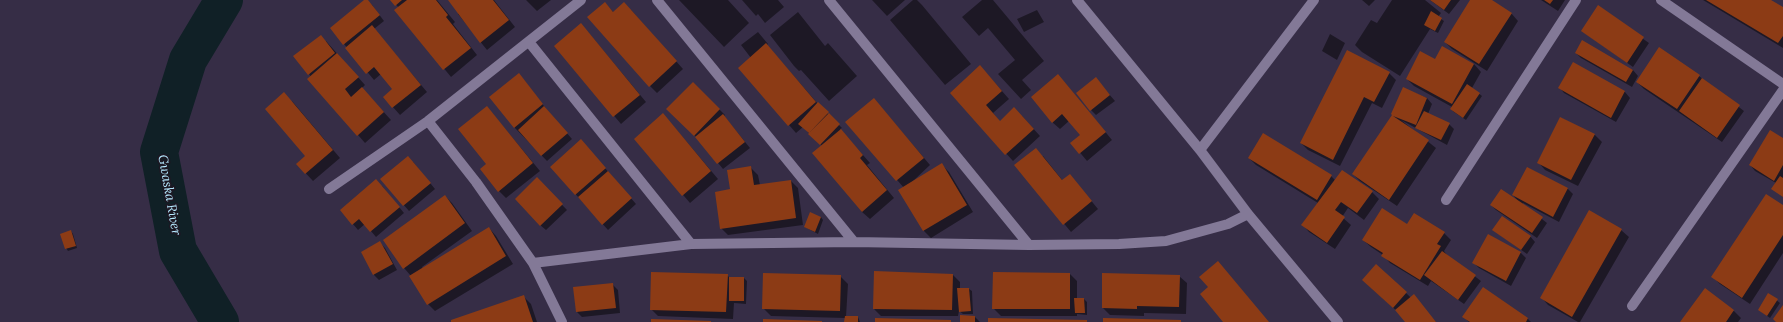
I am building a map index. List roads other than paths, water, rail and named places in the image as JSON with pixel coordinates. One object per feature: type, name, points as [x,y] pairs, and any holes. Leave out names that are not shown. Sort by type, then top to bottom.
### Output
[{"type":"street","points":[[329,189],[428,121],[581,0]]},
{"type":"street","points":[[657,0],[854,242]]},
{"type":"street","points":[[829,0],[1029,245]]},
{"type":"street","points":[[1077,0],[1200,150],[1248,214],[1338,322]]},
{"type":"street","points":[[1200,150],[1314,0]]},
{"type":"street","points":[[1446,200],[1576,0]]},
{"type":"street","points":[[1661,0],[1783,84]]},
{"type":"street","points":[[529,42],[691,244]]},
{"type":"street","points":[[1632,306],[1783,90]]},
{"type":"street","points":[[428,121],[476,182],[533,263],[562,322]]},
{"type":"street","points":[[533,263],[691,244],[854,242],[1029,245],[1119,244],[1166,241],[1228,224],[1248,214]]},
{"type":"waterway","name":"Gwaska River","points":[[220,322],[178,251],[159,152],[188,60],[224,0]]}]
